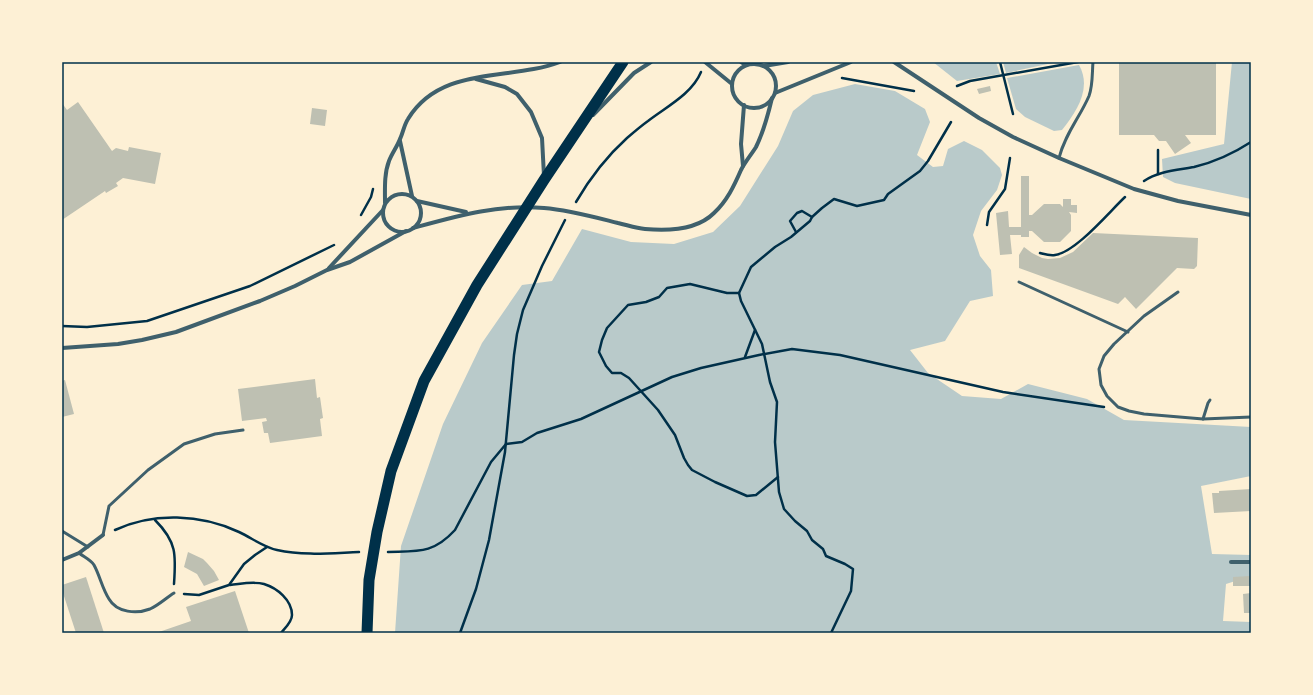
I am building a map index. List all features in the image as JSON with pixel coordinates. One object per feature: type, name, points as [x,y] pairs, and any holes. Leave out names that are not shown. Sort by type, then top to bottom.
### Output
[{"type":"highway","points":[[367,633],[369,580],[377,532],[391,471],[424,382],[477,285],[544,180],[623,62]]},
{"type":"street","points":[[406,231],[399,232],[392,229],[386,224],[383,217],[385,203],[385,180],[389,161],[400,141],[408,120],[424,101],[446,86],[471,78],[531,69],[560,62]]},
{"type":"street","points":[[578,130],[634,73],[651,62]]},
{"type":"street","points":[[705,62],[732,84]]},
{"type":"street","points":[[741,62],[746,65]]},
{"type":"street","points":[[764,66],[769,70],[775,80],[775,93],[768,103],[756,107],[744,105],[735,96],[732,84],[736,73],[746,65],[752,64],[764,66],[788,62]]},
{"type":"street","points":[[775,93],[851,62]]},
{"type":"street","points":[[894,62],[979,118],[1013,137],[1060,158],[1134,189],[1178,201],[1251,215]]},
{"type":"street","points":[[471,78],[505,87],[517,94],[531,112],[542,138],[544,180]]},
{"type":"street","points":[[62,348],[118,344],[176,332],[260,302],[327,270],[350,262],[413,228],[469,213],[497,208],[544,208],[584,215],[644,229],[675,230],[700,222],[713,214],[730,194],[743,167],[755,148],[767,120],[772,98]]},
{"type":"street","points":[[743,167],[741,144],[744,105]]},
{"type":"street","points":[[400,141],[412,196],[420,208],[418,223],[413,228]]},
{"type":"street","points":[[385,203],[390,197],[397,194],[412,196]]},
{"type":"street","points":[[417,202],[469,213]]},
{"type":"street","points":[[327,270],[383,210]]},
{"type":"street","points":[[62,560],[79,553],[103,534]]},
{"type":"street","points":[[1230,562],[1251,562]]},
{"type":"lane","points":[[1060,158],[1067,136],[1088,97],[1091,88],[1093,62]]},
{"type":"lane","points":[[1019,282],[1128,332]]},
{"type":"lane","points":[[1178,292],[1144,316],[1114,344],[1104,356],[1100,369],[1101,385],[1107,396],[1118,407],[1144,414],[1203,419],[1251,417]]},
{"type":"lane","points":[[1203,419],[1210,400]]},
{"type":"lane","points":[[103,534],[109,506],[148,470],[184,444],[214,434],[243,430]]},
{"type":"lane","points":[[62,531],[88,547]]},
{"type":"lane","points":[[79,553],[93,564],[110,601],[119,608],[130,612],[152,608],[174,593]]},
{"type":"path","points":[[1000,62],[1013,114]]},
{"type":"path","points":[[957,86],[970,82],[1078,62]]},
{"type":"path","points":[[573,206],[590,178],[610,154],[646,122],[689,90],[699,78],[702,70]]},
{"type":"path","points":[[838,78],[914,91]]},
{"type":"path","points":[[831,633],[851,591],[853,569],[826,556],[823,549],[812,540],[806,531],[784,509],[779,492],[775,442],[777,402],[770,382],[762,344],[741,301],[739,293],[751,267],[810,221],[812,217],[834,199],[857,206],[884,200],[888,194],[920,171],[928,161],[951,122]]},
{"type":"path","points":[[1134,189],[1149,178],[1158,174],[1216,160],[1251,142]]},
{"type":"path","points":[[1158,150],[1158,174]]},
{"type":"path","points":[[987,225],[989,212],[1005,189],[1010,158]]},
{"type":"path","points":[[359,218],[371,197],[374,183]]},
{"type":"path","points":[[1040,253],[1054,256],[1065,252],[1081,240],[1125,196]]},
{"type":"path","points":[[796,232],[790,221],[797,213],[802,211],[812,217]]},
{"type":"path","points":[[460,633],[482,568],[506,444],[514,355],[523,310],[542,266],[566,218]]},
{"type":"path","points":[[62,326],[87,327],[147,321],[250,286],[286,270],[335,244]]},
{"type":"path","points":[[739,293],[727,293],[690,284],[667,288],[659,297],[646,302],[628,305],[607,328],[599,352],[606,366],[612,373],[621,373],[629,378],[658,410],[675,435],[684,458],[692,470],[747,496],[756,494],[778,477]]},
{"type":"path","points":[[744,358],[755,330]]},
{"type":"path","points":[[465,512],[491,462],[506,444],[522,442],[537,433],[581,420],[641,390],[679,374],[744,358],[792,349],[840,355],[1003,392],[1100,407],[1118,407]]},
{"type":"path","points":[[103,534],[126,525],[155,519],[187,518],[219,524],[238,531],[267,547],[299,553]]},
{"type":"path","points":[[155,519],[171,538],[175,552],[174,593],[199,595],[229,585],[254,583],[265,584],[284,596],[290,605],[292,615],[288,625],[281,633]]},
{"type":"path","points":[[229,585],[244,564],[267,547]]},
{"type":"shaded area","points":[[933,62],[996,62],[1000,74],[957,81]]},
{"type":"shaded area","points":[[1003,62],[1057,62],[1006,73]]},
{"type":"shaded area","points":[[1232,62],[1251,62],[1251,199],[1175,183],[1163,177],[1162,159],[1224,144]]},
{"type":"shaded area","points":[[1079,65],[1083,74],[1084,82],[1081,99],[1073,115],[1062,130],[1054,131],[1025,117],[1016,109],[1007,78]]},
{"type":"shaded area","points":[[855,84],[895,91],[925,109],[930,122],[917,155],[933,167],[943,166],[948,149],[964,141],[982,150],[1000,168],[1002,175],[997,190],[981,211],[973,235],[980,256],[991,270],[993,296],[970,301],[945,341],[910,350],[928,373],[962,396],[1001,399],[1028,384],[1087,399],[1124,420],[1251,427],[1251,476],[1201,486],[1212,554],[1251,555],[1251,576],[1226,584],[1223,621],[1251,622],[1251,633],[395,633],[401,546],[443,424],[482,343],[522,285],[552,281],[582,229],[631,242],[674,244],[713,232],[740,206],[778,146],[793,111],[813,95]]},
{"type":"building","points":[[1118,62],[1218,62],[1216,63],[1216,135],[1185,135],[1191,143],[1175,154],[1166,141],[1159,141],[1154,135],[1119,135]]},
{"type":"building","points":[[990,86],[991,91],[979,94],[977,89]]},
{"type":"building","points":[[78,102],[112,151],[116,148],[128,151],[129,147],[161,153],[155,184],[123,178],[116,183],[118,186],[106,193],[105,191],[62,220],[62,103],[67,110]]},
{"type":"building","points":[[312,108],[327,110],[325,126],[310,124]]},
{"type":"building","points":[[1021,176],[1029,176],[1029,215],[1032,215],[1044,204],[1060,204],[1063,207],[1063,199],[1071,199],[1071,205],[1077,205],[1077,213],[1069,212],[1071,215],[1071,231],[1060,242],[1044,242],[1032,231],[1029,231],[1029,237],[1010,235],[1012,254],[1000,255],[996,213],[1008,211],[1009,227],[1021,227]]},
{"type":"building","points":[[1093,233],[1198,238],[1197,266],[1194,269],[1177,268],[1136,309],[1125,297],[1118,304],[1019,268],[1019,255],[1024,247],[1042,258],[1060,258],[1073,252]]},
{"type":"building","points":[[315,379],[317,398],[320,397],[323,418],[320,419],[322,436],[270,443],[268,433],[264,433],[262,422],[267,421],[266,418],[242,421],[238,389]]},
{"type":"building","points":[[65,380],[74,414],[62,417],[62,381]]},
{"type":"building","points":[[1251,489],[1251,511],[1214,513],[1212,493],[1219,493],[1219,491]]},
{"type":"building","points":[[188,552],[203,559],[214,571],[219,580],[204,586],[197,574],[184,567]]},
{"type":"building","points":[[1250,576],[1250,586],[1233,586],[1233,577]]},
{"type":"building","points":[[86,577],[104,633],[76,633],[62,590],[62,585]]},
{"type":"building","points":[[235,591],[249,633],[156,633],[191,621],[186,607]]},
{"type":"building","points":[[1251,593],[1251,613],[1244,613],[1243,594]]}]
